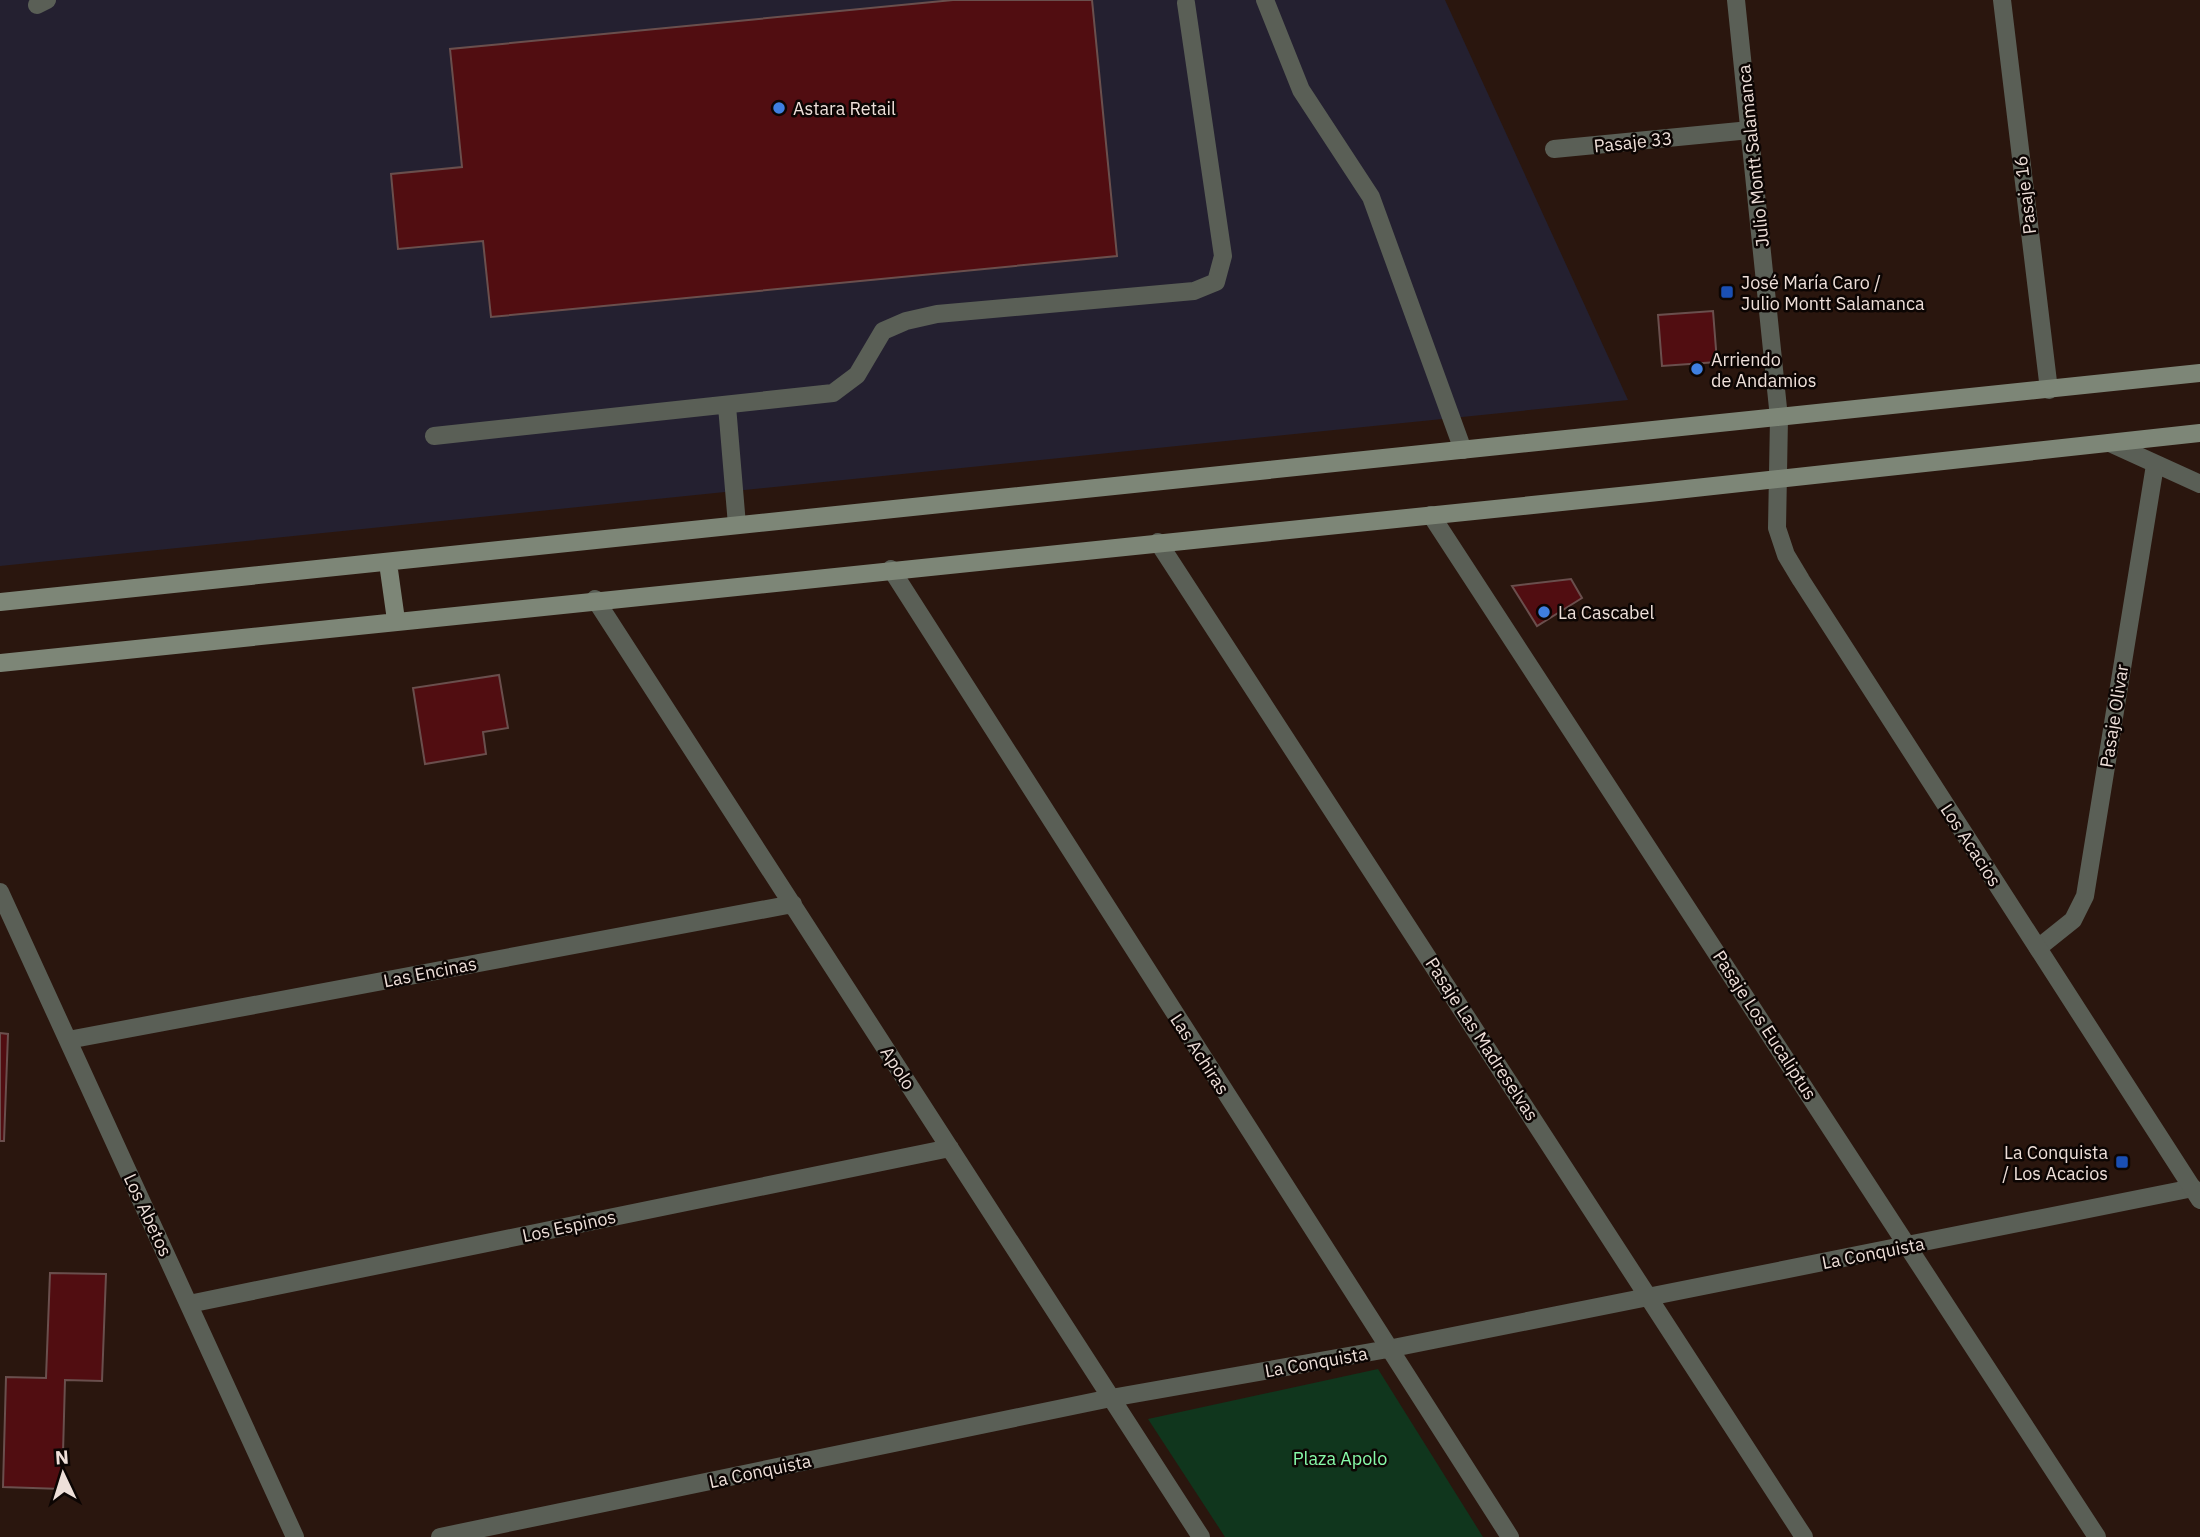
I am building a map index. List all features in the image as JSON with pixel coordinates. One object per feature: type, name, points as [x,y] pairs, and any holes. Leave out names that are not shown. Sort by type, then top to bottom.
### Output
[{"type":"main road","points":[[0,602],[2200,373]]},
{"type":"main road","points":[[0,663],[2200,433]]},
{"type":"main road","points":[[388,563],[396,620]]},
{"type":"street","points":[[1265,0],[1301,90],[1371,197],[1464,450]]},
{"type":"street","name":"Julio Montt Salamanca","points":[[1736,0],[1780,418],[1777,479]]},
{"type":"street","name":"Pasaje 16","points":[[2002,0],[2049,390]]},
{"type":"street","points":[[433,436],[832,393],[857,374],[883,331],[906,321],[937,313],[1194,291],[1216,282],[1223,256],[1186,3]]},
{"type":"street","name":"Pasaje 33","points":[[1554,149],[1750,130]]},
{"type":"street","points":[[727,405],[737,525]]},
{"type":"street","points":[[2110,443],[2200,484]]},
{"type":"street","name":"Pasaje Olivar","points":[[2038,948],[2073,920],[2085,896],[2155,465]]},
{"type":"street","name":"Los Acacios","points":[[1777,479],[1777,528],[1786,555],[2196,1194]]},
{"type":"street","name":"Pasaje Los Eucaliptus","points":[[1431,515],[2097,1537]]},
{"type":"street","name":"Pasaje Las Madreselvas","points":[[1158,542],[1804,1537]]},
{"type":"street","name":"Las Achiras","points":[[891,569],[1510,1537]]},
{"type":"street","name":"Apolo","points":[[595,599],[1201,1537]]},
{"type":"street","name":"Los Abetos","points":[[0,892],[295,1537]]},
{"type":"street","name":"Las Encinas","points":[[68,1041],[793,904]]},
{"type":"street","name":"Los Espinos","points":[[189,1304],[950,1148]]},
{"type":"street","name":"La Conquista","points":[[440,1537],[1111,1398],[1388,1349],[1909,1245],[2196,1194]]},
{"type":"shaded area","points":[[0,0],[1445,0],[1628,400],[0,566]]},
{"type":"green space","name":"Plaza Apolo","points":[[1378,1369],[1483,1537],[1225,1537],[1148,1419]]},
{"type":"building","name":"Astara Retail","points":[[953,0],[1092,0],[1117,256],[491,317],[483,241],[398,249],[391,174],[462,167],[450,49]]},
{"type":"building","points":[[1713,311],[1717,362],[1662,366],[1658,315]]},
{"type":"building","name":"La Cascabel","points":[[1571,579],[1582,598],[1537,626],[1512,586]]},
{"type":"building","points":[[499,675],[508,728],[483,732],[486,754],[425,764],[413,688]]},
{"type":"building","points":[[0,1033],[8,1034],[4,1141],[0,1141]]},
{"type":"building","points":[[50,1273],[106,1274],[102,1381],[65,1380],[62,1489],[3,1487],[6,1377],[46,1378]]},
{"type":"place","name":"Astara Retail","points":[[779,108]]},
{"type":"place","name":"José María Caro / Julio Montt Salamanca","points":[[1727,292]]},
{"type":"place","name":"Arriendo de Andamios","points":[[1697,369]]},
{"type":"place","name":"La Cascabel","points":[[1544,612]]},
{"type":"place","name":"La Conquista / Los Acacios","points":[[2122,1162]]}]
